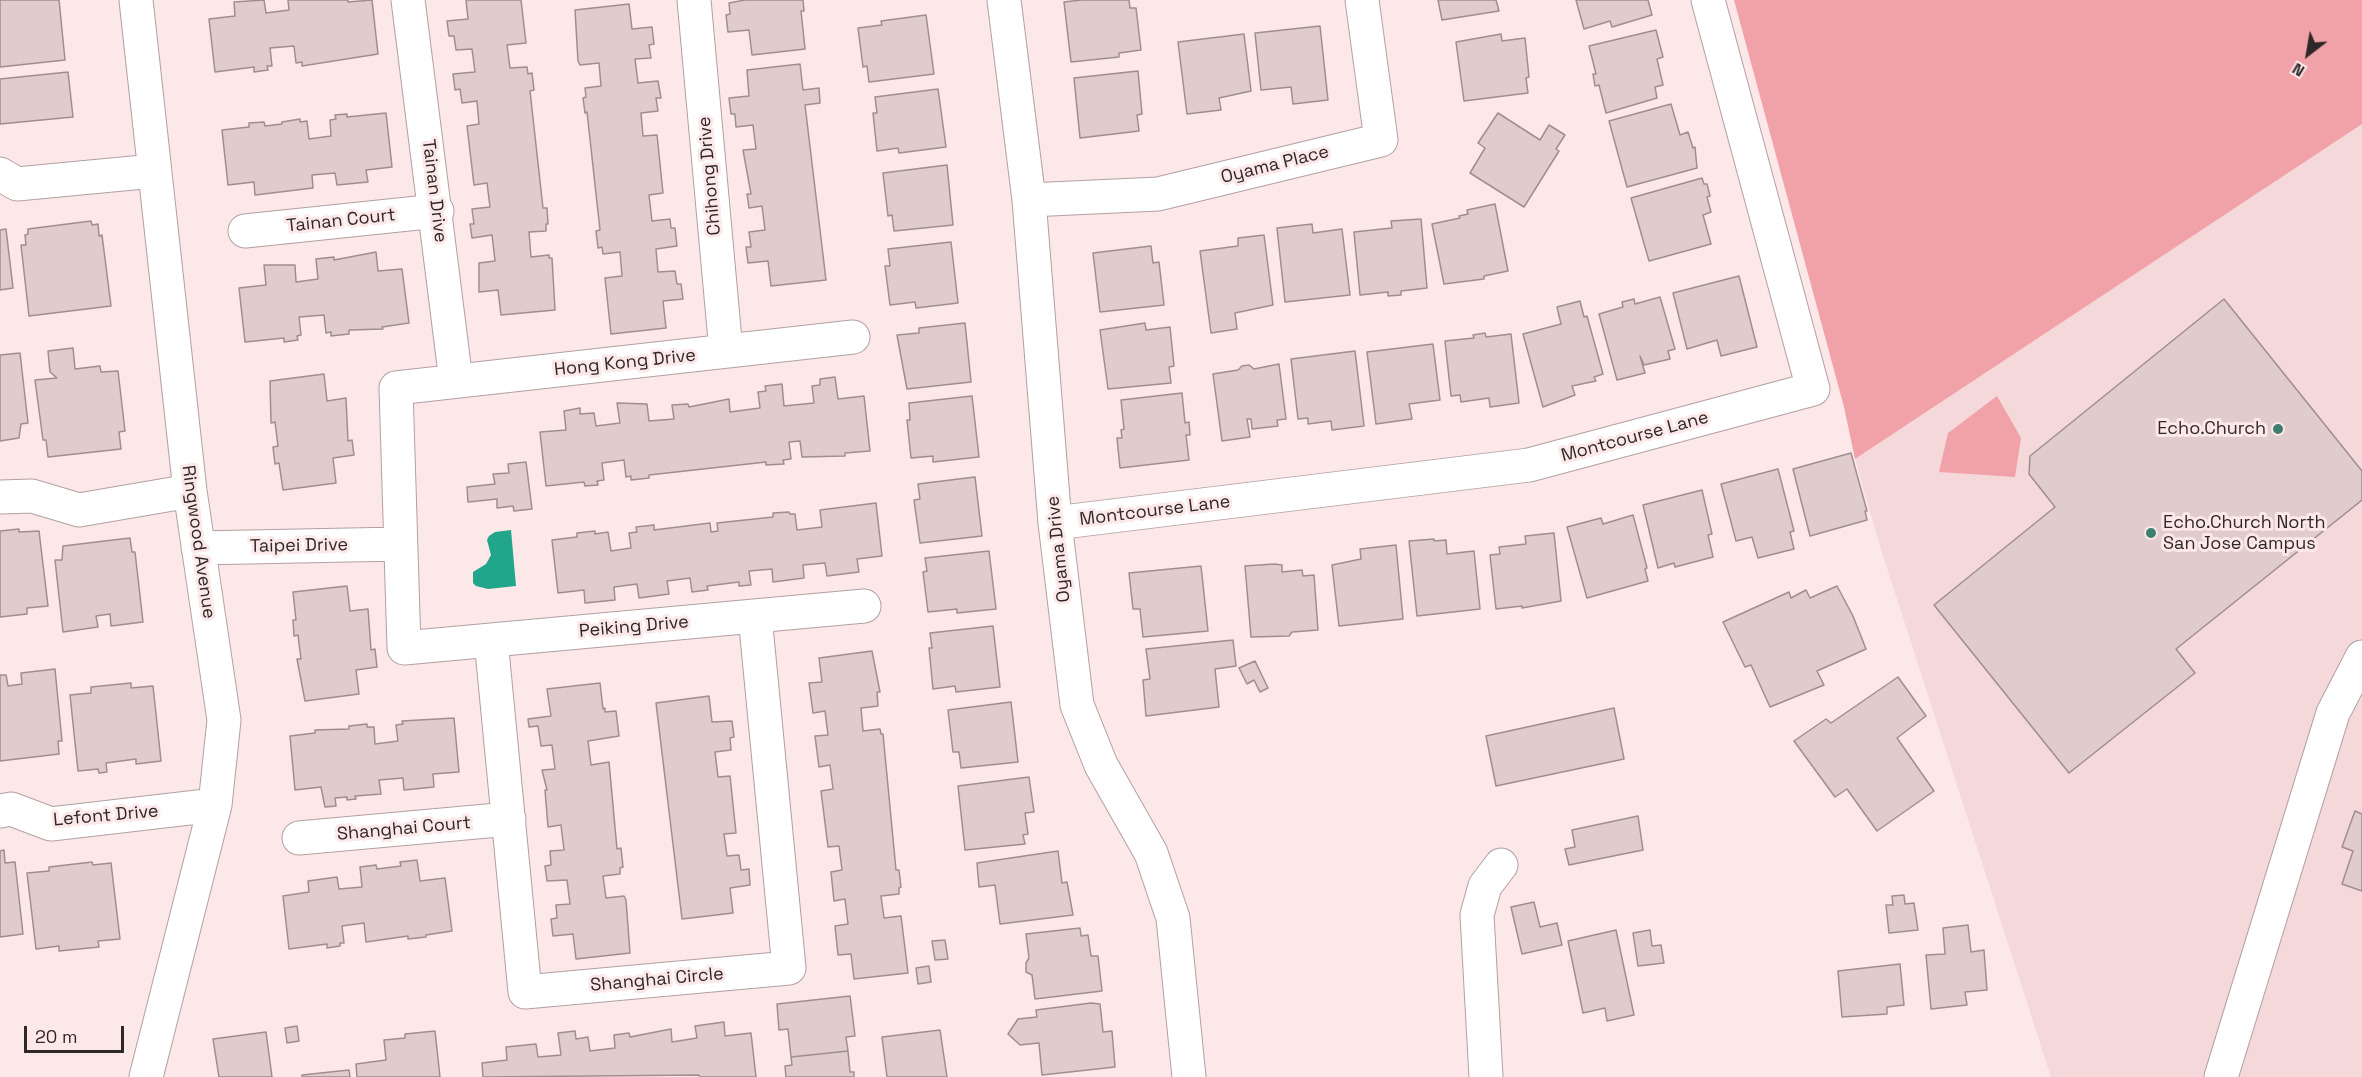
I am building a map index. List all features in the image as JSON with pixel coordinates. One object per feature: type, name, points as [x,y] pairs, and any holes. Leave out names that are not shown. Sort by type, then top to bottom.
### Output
[{"type":"street","name":"Ringwood Avenue","points":[[136,0],[190,491],[224,720],[215,805],[146,1077]]},
{"type":"street","name":"Tainan Drive","points":[[408,0],[437,211],[456,381]]},
{"type":"street","name":"Chihong Drive","points":[[694,0],[726,351]]},
{"type":"street","name":"Oyama Drive","points":[[1004,0],[1029,200],[1055,523],[1077,705],[1101,765],[1151,853],[1173,918],[1190,1077]]},
{"type":"street","name":"Oyama Place","points":[[1029,200],[1158,194],[1381,140],[1362,0]]},
{"type":"street","name":"Montcourse Lane","points":[[1055,523],[1529,465],[1813,389],[1708,0]]},
{"type":"street","points":[[0,174],[17,184],[154,171]]},
{"type":"street","name":"Tainan Court","points":[[245,231],[437,211]]},
{"type":"street","name":"Hong Kong Drive","points":[[400,543],[396,388],[853,337]]},
{"type":"street","points":[[0,497],[32,496],[79,510],[190,491]]},
{"type":"street","name":"Taipei Drive","points":[[198,548],[400,543]]},
{"type":"street","name":"Peiking Drive","points":[[400,543],[404,648],[864,606]]},
{"type":"street","name":"Shanghai Circle","points":[[491,640],[525,992],[789,968],[755,616]]},
{"type":"street","points":[[2221,1077],[2333,713],[2362,657]]},
{"type":"street","name":"Lefont Drive","points":[[0,811],[11,810],[51,824],[215,805]]},
{"type":"street","name":"Shanghai Court","points":[[299,838],[508,819]]},
{"type":"street","points":[[1486,1077],[1477,915],[1485,886],[1501,865]]},
{"type":"shaded area","points":[[1734,0],[2362,0],[2362,124],[1855,459],[1844,407]]},
{"type":"shaded area","points":[[2362,123],[2362,1077],[2051,1077],[1879,543],[1855,459]]},
{"type":"shaded area","points":[[1997,396],[2021,438],[2015,477],[1939,472],[1948,433]]},
{"type":"shaded area","points":[[511,530],[516,586],[488,589],[476,586],[473,583],[473,572],[486,564],[491,555],[487,540],[489,536],[495,532]]},
{"type":"building","points":[[0,0],[59,0],[65,60],[0,67]]},
{"type":"building","points":[[264,0],[266,13],[289,10],[288,0],[348,0],[348,2],[372,0],[378,54],[302,66],[302,62],[296,63],[294,46],[270,48],[272,66],[267,66],[268,70],[254,72],[254,67],[215,72],[209,19],[235,16],[234,2]]},
{"type":"building","points":[[466,0],[521,0],[526,43],[507,45],[510,68],[527,67],[528,74],[532,73],[534,90],[530,91],[543,208],[547,208],[548,224],[546,224],[546,231],[529,232],[531,257],[549,255],[549,258],[552,258],[555,310],[501,315],[498,290],[479,292],[479,263],[495,261],[492,235],[472,238],[470,224],[474,224],[472,209],[490,207],[487,183],[474,185],[467,126],[479,124],[477,101],[462,103],[460,89],[455,90],[453,74],[475,72],[472,49],[456,50],[454,36],[449,36],[447,21],[468,19]]},
{"type":"building","points":[[745,0],[803,0],[804,11],[801,11],[805,49],[752,55],[749,30],[728,32],[726,15],[730,14],[729,3]]},
{"type":"building","points":[[1129,0],[1130,8],[1136,8],[1141,50],[1119,53],[1119,57],[1071,62],[1064,2]]},
{"type":"building","points":[[1438,0],[1496,0],[1499,11],[1442,20]]},
{"type":"building","points":[[1576,0],[1648,0],[1652,15],[1612,27],[1610,21],[1584,29]]},
{"type":"building","points":[[629,4],[632,29],[652,27],[654,44],[649,45],[651,58],[635,59],[638,83],[658,81],[661,98],[656,98],[658,111],[641,113],[643,136],[657,135],[663,193],[649,195],[652,221],[670,219],[671,228],[675,228],[677,246],[656,249],[658,272],[675,271],[677,284],[681,284],[683,299],[663,301],[666,328],[611,334],[605,278],[622,276],[620,252],[603,254],[602,247],[598,248],[596,231],[600,230],[587,112],[585,113],[583,98],[586,97],[585,88],[601,86],[599,63],[580,65],[578,61],[575,10]]},
{"type":"building","points":[[926,15],[934,74],[869,82],[867,66],[863,67],[858,28],[882,25],[881,21]]},
{"type":"building","points":[[1320,26],[1328,100],[1293,104],[1291,87],[1261,90],[1255,33]]},
{"type":"building","points":[[1656,30],[1663,57],[1657,59],[1663,85],[1655,87],[1657,98],[1606,113],[1599,85],[1595,86],[1593,74],[1596,74],[1589,46]]},
{"type":"building","points":[[1244,34],[1251,91],[1219,98],[1221,110],[1187,114],[1178,42]]},
{"type":"building","points":[[1501,34],[1502,41],[1525,38],[1529,77],[1526,78],[1528,93],[1464,101],[1456,42]]},
{"type":"building","points":[[800,64],[803,90],[819,88],[820,103],[805,105],[826,280],[771,286],[768,261],[748,263],[746,247],[751,247],[749,232],[765,230],[762,206],[749,208],[747,194],[751,194],[743,150],[756,149],[753,125],[736,127],[735,114],[731,114],[729,98],[749,96],[747,70]]},
{"type":"building","points":[[1138,71],[1142,114],[1137,115],[1139,131],[1080,138],[1074,78]]},
{"type":"building","points":[[68,72],[73,117],[0,124],[0,79]]},
{"type":"building","points":[[938,89],[946,147],[899,153],[898,148],[877,151],[873,113],[877,113],[875,97]]},
{"type":"building","points":[[1671,104],[1680,135],[1688,132],[1693,148],[1695,147],[1697,168],[1627,187],[1609,121]]},
{"type":"building","points":[[386,113],[392,167],[366,170],[368,182],[337,185],[335,173],[312,175],[313,188],[255,195],[254,182],[228,185],[222,130],[249,127],[249,123],[264,122],[265,126],[300,119],[300,122],[307,121],[309,139],[331,136],[330,120],[336,119],[335,115],[347,114],[347,117]]},
{"type":"building","points":[[1498,113],[1540,140],[1549,125],[1565,135],[1556,149],[1559,151],[1524,207],[1470,173],[1485,148],[1478,143]]},
{"type":"building","points":[[947,165],[953,225],[894,231],[892,215],[888,216],[883,173]]},
{"type":"building","points":[[1702,178],[1704,184],[1707,184],[1710,196],[1707,197],[1711,212],[1703,215],[1711,244],[1649,261],[1631,198]]},
{"type":"building","points":[[1495,204],[1508,271],[1484,276],[1484,279],[1444,284],[1432,224],[1460,218],[1459,216],[1468,214],[1467,210]]},
{"type":"building","points":[[1421,219],[1427,288],[1401,291],[1401,295],[1388,296],[1388,292],[1360,295],[1354,232],[1392,228],[1391,221]]},
{"type":"building","points":[[91,221],[92,225],[98,224],[99,236],[102,235],[111,306],[29,316],[21,245],[26,245],[25,235],[28,234],[28,229]]},
{"type":"building","points":[[1312,224],[1313,233],[1342,229],[1350,295],[1285,302],[1277,228]]},
{"type":"building","points":[[6,229],[13,288],[0,290],[0,230]]},
{"type":"building","points":[[1264,235],[1273,305],[1235,313],[1237,329],[1211,333],[1200,251],[1238,246],[1238,238]]},
{"type":"building","points":[[951,242],[958,303],[916,308],[915,302],[890,305],[885,266],[890,266],[888,249]]},
{"type":"building","points":[[1151,246],[1153,263],[1159,262],[1164,305],[1100,312],[1093,253]]},
{"type":"building","points":[[376,252],[378,271],[402,269],[409,323],[382,327],[383,329],[349,330],[349,334],[331,336],[331,332],[326,333],[324,315],[299,317],[301,335],[297,336],[298,340],[284,342],[284,338],[245,342],[239,288],[266,285],[264,265],[295,265],[296,282],[318,279],[316,259],[334,257],[334,260]]},
{"type":"building","points":[[1739,276],[1757,347],[1721,356],[1717,340],[1687,349],[1673,293]]},
{"type":"building","points":[[1660,297],[1675,349],[1668,351],[1670,359],[1644,365],[1640,356],[1645,373],[1617,380],[1599,314],[1623,307],[1622,302],[1634,299],[1635,304]]},
{"type":"building","points":[[2224,299],[2362,471],[2362,500],[2176,649],[2195,673],[2069,773],[1934,605],[2055,507],[2029,474],[2030,456]]},
{"type":"building","points":[[1580,301],[1584,317],[1587,316],[1603,374],[1594,377],[1596,381],[1572,386],[1575,395],[1543,407],[1523,334],[1561,324],[1557,307]]},
{"type":"building","points":[[965,323],[971,382],[907,389],[897,335],[919,333],[919,328]]},
{"type":"building","points":[[1145,323],[1146,330],[1170,327],[1174,366],[1169,367],[1171,383],[1108,389],[1100,330]]},
{"type":"building","points":[[1485,333],[1486,337],[1511,334],[1519,403],[1490,407],[1489,398],[1461,402],[1460,395],[1451,396],[1445,341],[1474,338],[1473,335]]},
{"type":"building","points":[[1433,344],[1440,400],[1409,404],[1412,419],[1376,424],[1367,352]]},
{"type":"building","points":[[73,348],[75,369],[100,366],[101,372],[118,371],[125,431],[119,432],[121,449],[48,457],[46,440],[43,440],[35,380],[57,378],[50,372],[48,351]]},
{"type":"building","points":[[1355,351],[1364,426],[1332,430],[1331,421],[1308,424],[1308,418],[1298,419],[1291,359]]},
{"type":"building","points":[[20,353],[28,423],[21,424],[19,438],[0,441],[0,355]]},
{"type":"building","points":[[1279,364],[1286,419],[1277,420],[1278,426],[1252,429],[1251,419],[1247,419],[1250,437],[1222,441],[1213,374],[1238,370],[1242,366],[1249,365],[1254,369]]},
{"type":"building","points":[[324,374],[327,401],[346,398],[348,441],[352,440],[354,455],[333,458],[336,483],[283,490],[279,463],[275,464],[273,447],[278,446],[275,422],[271,423],[270,381]]},
{"type":"building","points":[[835,377],[838,399],[864,396],[870,451],[845,453],[845,456],[802,457],[800,441],[789,442],[791,459],[783,460],[784,464],[766,465],[766,462],[649,475],[649,478],[631,480],[631,476],[626,477],[624,460],[602,463],[604,480],[597,481],[598,485],[585,486],[584,482],[546,486],[540,432],[566,430],[564,411],[580,408],[580,414],[594,413],[596,426],[620,423],[617,403],[647,404],[649,421],[674,419],[672,405],[688,404],[689,407],[729,399],[730,412],[760,408],[758,392],[766,391],[765,386],[782,384],[784,406],[814,403],[812,386],[820,385],[820,379]]},
{"type":"building","points":[[1182,393],[1185,423],[1189,422],[1190,435],[1186,435],[1189,460],[1120,468],[1117,438],[1122,438],[1121,430],[1124,429],[1121,400]]},
{"type":"building","points":[[972,396],[979,457],[933,462],[933,456],[911,458],[907,420],[910,420],[909,403]]},
{"type":"building","points":[[1851,453],[1867,511],[1865,511],[1867,520],[1810,536],[1793,469]]},
{"type":"building","points":[[526,462],[532,509],[514,511],[513,506],[497,508],[497,499],[468,502],[467,487],[495,484],[493,474],[509,473],[508,464]]},
{"type":"building","points":[[1778,469],[1794,531],[1790,532],[1794,549],[1758,558],[1752,537],[1736,541],[1721,484]]},
{"type":"building","points":[[975,477],[982,536],[920,543],[914,500],[920,499],[918,484]]},
{"type":"building","points":[[1702,490],[1712,534],[1708,535],[1713,557],[1675,567],[1674,563],[1658,568],[1643,505]]},
{"type":"building","points":[[876,503],[882,556],[857,559],[859,572],[827,576],[825,563],[803,565],[804,578],[773,582],[772,569],[749,571],[751,585],[739,586],[739,582],[707,586],[708,590],[692,592],[690,578],[667,581],[669,594],[639,598],[637,584],[614,587],[615,600],[585,603],[584,590],[558,593],[552,540],[577,537],[577,533],[608,532],[611,551],[631,548],[629,533],[637,532],[636,527],[654,525],[654,530],[710,523],[711,532],[718,531],[717,523],[773,517],[773,513],[789,512],[795,514],[797,530],[822,527],[820,510]]},
{"type":"building","points":[[1633,515],[1647,568],[1645,569],[1648,581],[1587,598],[1567,527],[1601,518],[1603,524]]},
{"type":"building","points":[[19,529],[19,532],[39,531],[48,606],[27,608],[27,614],[0,617],[0,531]]},
{"type":"building","points":[[1554,533],[1561,601],[1522,608],[1522,606],[1496,609],[1490,555],[1500,554],[1499,547],[1526,544],[1525,536]]},
{"type":"building","points":[[130,538],[132,552],[135,552],[143,622],[111,626],[110,614],[96,616],[98,627],[63,632],[55,560],[62,560],[63,546]]},
{"type":"building","points":[[1434,539],[1434,541],[1446,540],[1447,554],[1474,551],[1480,609],[1417,616],[1409,541]]},
{"type":"building","points":[[1396,545],[1403,619],[1339,626],[1332,565],[1361,559],[1360,549]]},
{"type":"building","points":[[989,551],[996,609],[957,613],[957,609],[928,612],[923,572],[927,571],[925,558]]},
{"type":"building","points":[[1282,565],[1282,572],[1302,570],[1303,576],[1314,575],[1318,630],[1292,632],[1289,636],[1251,637],[1245,566]]},
{"type":"building","points":[[1201,566],[1208,631],[1143,637],[1140,609],[1133,609],[1129,573]]},
{"type":"building","points":[[347,586],[350,611],[368,609],[371,650],[375,649],[377,667],[356,670],[359,694],[305,701],[297,659],[301,659],[298,635],[294,636],[293,620],[296,620],[293,592]]},
{"type":"building","points":[[1837,586],[1853,616],[1866,649],[1817,671],[1824,685],[1770,707],[1751,665],[1745,667],[1723,622],[1789,592],[1791,598],[1806,590],[1810,598]]},
{"type":"building","points":[[993,626],[1000,687],[956,692],[955,686],[933,689],[929,648],[932,648],[930,633]]},
{"type":"building","points":[[1233,640],[1236,666],[1215,669],[1219,707],[1146,716],[1143,680],[1150,679],[1146,649]]},
{"type":"building","points":[[872,651],[880,692],[877,692],[878,706],[861,708],[863,731],[880,729],[883,734],[896,870],[899,870],[901,887],[899,894],[881,896],[884,918],[901,916],[908,973],[854,979],[851,954],[838,955],[835,926],[848,924],[845,899],[834,901],[831,872],[842,870],[839,846],[828,847],[821,791],[833,789],[830,765],[819,767],[815,736],[828,735],[825,711],[813,713],[809,683],[822,682],[819,658]]},
{"type":"building","points":[[1255,661],[1268,688],[1260,692],[1254,680],[1247,684],[1239,668]]},
{"type":"building","points":[[55,669],[62,741],[58,741],[59,754],[0,761],[0,675],[6,675],[8,686],[22,684],[21,673]]},
{"type":"building","points":[[1898,677],[1926,716],[1897,738],[1934,791],[1877,831],[1847,789],[1835,797],[1794,741],[1826,719],[1831,723]]},
{"type":"building","points":[[131,683],[131,688],[153,686],[161,761],[136,764],[136,759],[106,763],[107,772],[99,773],[98,769],[78,771],[70,695],[91,693],[91,687]]},
{"type":"building","points":[[600,683],[603,709],[605,708],[605,712],[616,711],[619,736],[588,741],[591,765],[609,762],[617,849],[621,848],[623,867],[620,868],[620,874],[603,876],[606,898],[624,896],[626,900],[630,953],[576,959],[573,934],[553,936],[551,919],[557,918],[556,905],[570,904],[567,880],[547,881],[545,866],[551,865],[550,851],[564,850],[561,825],[548,827],[545,790],[547,790],[542,770],[555,769],[552,745],[541,746],[538,726],[529,727],[528,719],[551,716],[547,689]]},
{"type":"building","points":[[709,696],[712,722],[732,721],[734,737],[730,738],[731,750],[715,752],[718,777],[730,776],[736,833],[724,834],[727,856],[739,855],[741,870],[749,869],[750,885],[730,888],[733,913],[682,919],[656,703]]},
{"type":"building","points":[[1011,702],[1018,762],[961,768],[959,752],[953,752],[948,710]]},
{"type":"building","points":[[1614,708],[1624,759],[1496,786],[1486,736]]},
{"type":"building","points":[[454,718],[459,772],[433,774],[434,787],[404,790],[403,778],[379,780],[381,794],[355,796],[356,799],[347,800],[347,797],[335,798],[336,806],[325,807],[321,787],[295,790],[290,736],[315,733],[315,730],[349,729],[349,726],[367,724],[367,727],[374,727],[375,744],[398,741],[396,725],[403,724],[402,721]]},
{"type":"building","points":[[1029,777],[1034,812],[1025,813],[1028,834],[1023,835],[1025,844],[965,850],[958,786]]},
{"type":"building","points":[[2355,811],[2362,814],[2362,891],[2342,884],[2353,851],[2342,847]]},
{"type":"building","points":[[1638,816],[1643,850],[1569,865],[1565,849],[1575,847],[1572,830]]},
{"type":"building","points":[[4,850],[5,863],[15,862],[23,934],[0,937],[0,851]]},
{"type":"building","points":[[1058,851],[1062,883],[1067,882],[1073,915],[1000,924],[995,885],[979,887],[977,863]]},
{"type":"building","points":[[417,860],[420,881],[445,878],[452,931],[426,935],[426,937],[408,939],[408,936],[366,942],[364,923],[342,926],[344,943],[340,943],[340,946],[327,948],[327,944],[289,949],[283,896],[309,892],[308,881],[337,877],[339,889],[362,887],[360,867],[376,865],[377,869],[401,866],[400,862]]},
{"type":"building","points":[[92,862],[93,865],[111,863],[120,939],[98,941],[99,947],[59,951],[59,946],[36,949],[27,873],[49,871],[49,867]]},
{"type":"building","points":[[1904,895],[1905,904],[1914,903],[1918,930],[1889,933],[1886,905],[1893,905],[1892,896]]},
{"type":"building","points":[[1534,902],[1540,927],[1557,923],[1562,945],[1522,954],[1511,907]]},
{"type":"building","points":[[1968,925],[1971,952],[1984,950],[1987,990],[1965,992],[1967,1005],[1931,1009],[1926,955],[1945,954],[1943,928]]},
{"type":"building","points":[[1080,928],[1081,936],[1088,935],[1091,956],[1098,956],[1102,991],[1035,999],[1032,975],[1026,972],[1026,963],[1029,958],[1026,934]]},
{"type":"building","points":[[1616,930],[1634,1015],[1607,1021],[1605,1008],[1583,1013],[1568,941]]},
{"type":"building","points":[[1650,930],[1652,946],[1661,945],[1664,963],[1638,966],[1633,933]]},
{"type":"building","points":[[945,940],[948,959],[935,960],[932,941]]},
{"type":"building","points":[[1900,964],[1904,1005],[1887,1007],[1887,1014],[1842,1017],[1838,971]]},
{"type":"building","points":[[929,966],[931,982],[918,984],[916,968]]},
{"type":"building","points":[[850,996],[855,1036],[846,1037],[848,1051],[791,1057],[788,1029],[779,1030],[777,1004]]},
{"type":"building","points":[[1091,1003],[1100,1004],[1103,1032],[1112,1031],[1115,1067],[1042,1075],[1039,1043],[1020,1045],[1008,1034],[1018,1019],[1037,1017],[1036,1010]]},
{"type":"building","points":[[724,1022],[725,1036],[751,1033],[756,1077],[700,1077],[699,1075],[483,1077],[482,1063],[507,1060],[506,1047],[536,1044],[538,1057],[561,1055],[558,1033],[575,1031],[576,1039],[588,1037],[590,1051],[615,1048],[614,1035],[629,1033],[630,1037],[671,1029],[672,1042],[697,1038],[695,1026]]},
{"type":"building","points":[[297,1026],[299,1041],[287,1043],[285,1028]]},
{"type":"building","points":[[940,1030],[947,1077],[887,1077],[882,1037]]},
{"type":"building","points":[[435,1031],[440,1077],[357,1077],[356,1064],[386,1060],[384,1040],[405,1038],[405,1034]]},
{"type":"building","points":[[266,1032],[272,1077],[219,1077],[213,1039]]},
{"type":"building","points":[[848,1051],[850,1072],[854,1072],[854,1077],[786,1077],[785,1066],[792,1065],[791,1057]]},
{"type":"building","points":[[349,1070],[350,1077],[302,1077],[302,1075]]},
{"type":"place","name":"Echo.Church","points":[[2278,429]]},
{"type":"place","name":"Echo.Church North San Jose Campus","points":[[2151,533]]}]
